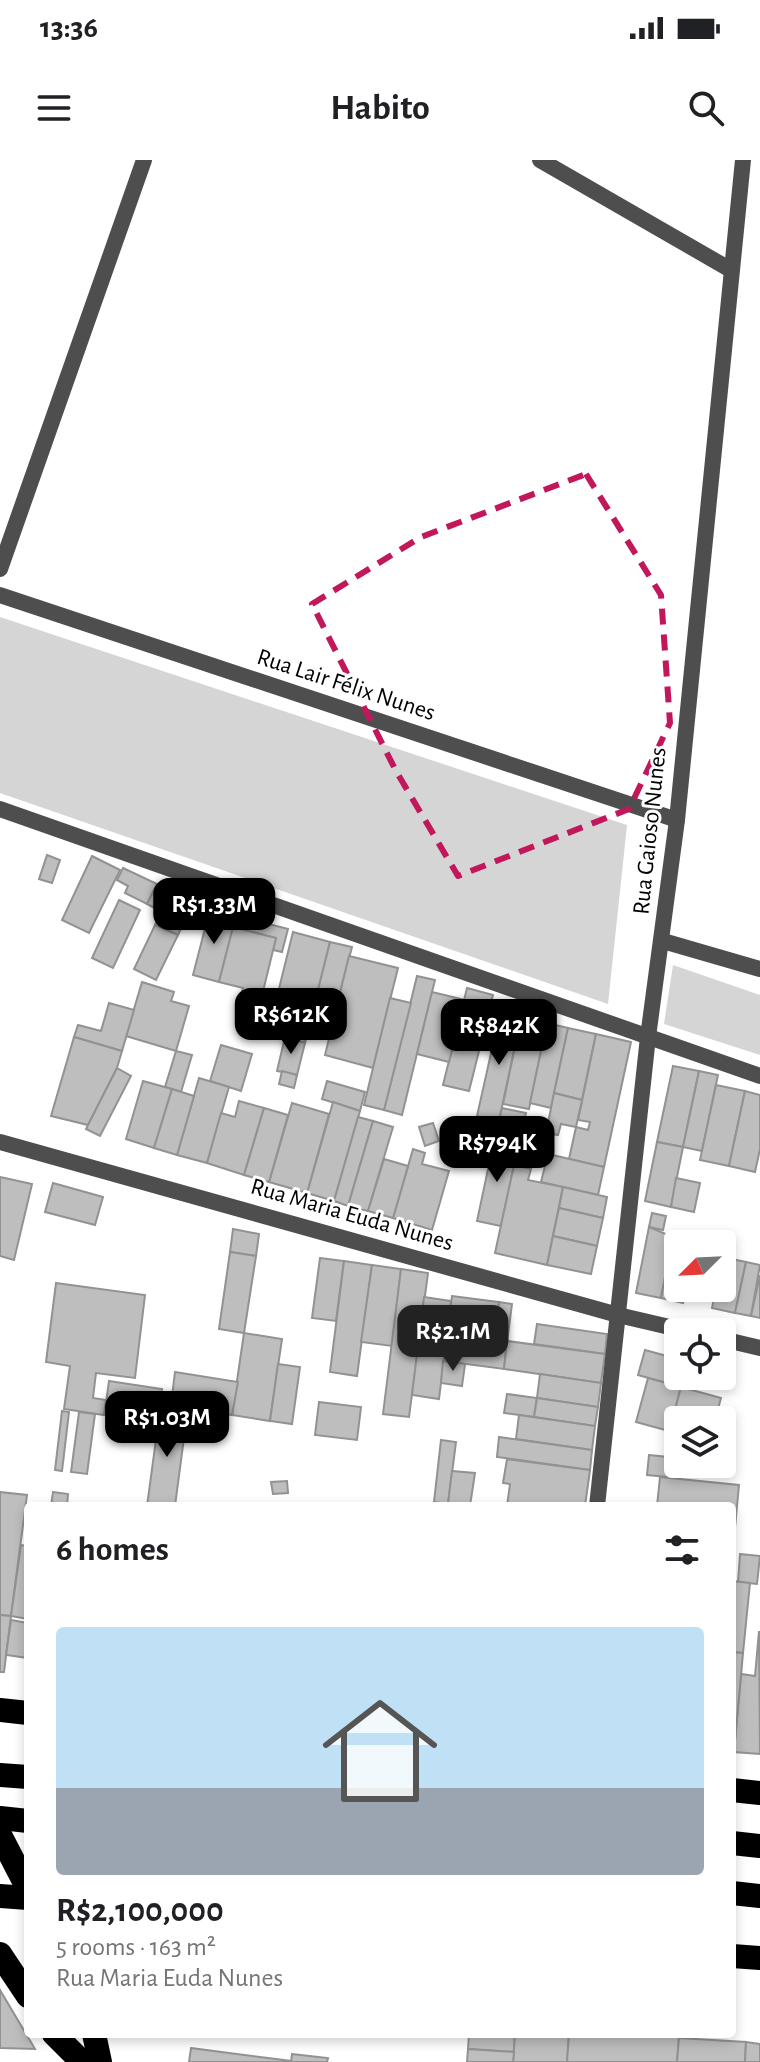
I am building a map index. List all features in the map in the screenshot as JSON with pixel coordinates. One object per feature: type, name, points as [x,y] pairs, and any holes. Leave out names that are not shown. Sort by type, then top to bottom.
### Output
[{"type":"highway","points":[[0,1710],[24,1713]]},
{"type":"highway","points":[[0,1775],[24,1777]]},
{"type":"highway","points":[[736,1790],[760,1793]]},
{"type":"highway","points":[[0,1818],[24,1821]]},
{"type":"highway","points":[[0,1835],[24,1881]]},
{"type":"highway","points":[[736,1843],[760,1846]]},
{"type":"highway","points":[[736,1893],[760,1896]]},
{"type":"highway","points":[[0,1896],[24,1898]]},
{"type":"highway","points":[[0,1954],[24,1990]]},
{"type":"highway","points":[[736,1956],[760,1958]]},
{"type":"highway","points":[[58,2038],[82,2062]]},
{"type":"highway","points":[[95,2038],[100,2062]]},
{"type":"street","points":[[0,569],[144,160]]},
{"type":"street","points":[[540,160],[731,270]]},
{"type":"street","name":"Rua Gaioso Nunes","points":[[597,1502],[648,1037],[677,820],[743,160]]},
{"type":"street","name":"Rua Lair Félix Nunes","points":[[0,595],[677,820]]},
{"type":"street","points":[[0,809],[760,1076]]},
{"type":"street","points":[[663,941],[760,969]]},
{"type":"street","name":"Rua Maria Euda Nunes","points":[[0,1142],[664,1326]]},
{"type":"street","points":[[736,1342],[760,1348]]},
{"type":"highlighted area","points":[[586,474],[661,595],[670,723],[629,809],[458,876],[396,771],[312,604],[421,537]]},
{"type":"shaded area","points":[[0,617],[627,825],[608,1004],[0,793]]},
{"type":"shaded area","points":[[673,965],[760,995],[760,1055],[664,1024]]},
{"type":"building","points":[[47,855],[60,860],[52,883],[39,879]]},
{"type":"building","points":[[92,856],[120,870],[89,933],[62,920]]},
{"type":"building","points":[[123,868],[157,884],[147,904],[125,893],[128,886],[117,880]]},
{"type":"building","points":[[157,884],[172,891],[162,912],[147,904]]},
{"type":"building","points":[[172,891],[194,902],[178,935],[155,925]]},
{"type":"building","points":[[119,900],[140,910],[113,968],[92,958]]},
{"type":"building","points":[[210,909],[236,916],[219,982],[193,975]]},
{"type":"building","points":[[246,918],[288,929],[282,952],[273,950],[276,938],[243,930]]},
{"type":"building","points":[[155,925],[178,935],[156,980],[134,969]]},
{"type":"building","points":[[233,927],[276,938],[259,1008],[238,1003],[243,988],[219,982]]},
{"type":"building","points":[[293,932],[330,942],[305,1043],[268,1033]]},
{"type":"building","points":[[330,942],[352,947],[334,1015],[313,1010]]},
{"type":"building","points":[[349,956],[398,968],[373,1068],[325,1055]]},
{"type":"building","points":[[417,976],[435,980],[402,1115],[384,1110]]},
{"type":"building","points":[[142,982],[174,992],[171,1001],[189,1006],[176,1051],[126,1036]]},
{"type":"building","points":[[467,988],[493,995],[469,1091],[443,1085]]},
{"type":"building","points":[[432,992],[465,1000],[449,1062],[417,1054]]},
{"type":"building","points":[[390,998],[411,1003],[384,1110],[364,1105]]},
{"type":"building","points":[[109,1003],[134,1010],[122,1051],[74,1037],[78,1025],[101,1031]]},
{"type":"building","points":[[500,1013],[521,1018],[499,1121],[477,1116]]},
{"type":"building","points":[[521,1018],[547,1023],[529,1109],[503,1104]]},
{"type":"building","points":[[547,1023],[568,1028],[551,1108],[530,1103]]},
{"type":"building","points":[[568,1028],[596,1034],[582,1100],[554,1093]]},
{"type":"building","points":[[596,1034],[631,1042],[604,1167],[569,1159],[576,1127],[588,1130],[590,1122],[578,1120]]},
{"type":"building","points":[[74,1037],[122,1051],[117,1068],[88,1125],[51,1116]]},
{"type":"building","points":[[285,1037],[305,1043],[297,1075],[277,1071]]},
{"type":"building","points":[[221,1045],[252,1054],[241,1091],[210,1081]]},
{"type":"building","points":[[176,1051],[192,1055],[181,1092],[165,1087]]},
{"type":"building","points":[[673,1066],[699,1071],[683,1147],[657,1142]]},
{"type":"building","points":[[117,1068],[131,1076],[100,1136],[86,1129]]},
{"type":"building","points":[[282,1071],[297,1075],[294,1088],[279,1084]]},
{"type":"building","points":[[699,1071],[718,1075],[702,1151],[683,1147]]},
{"type":"building","points":[[199,1078],[229,1087],[207,1163],[177,1155]]},
{"type":"building","points":[[143,1081],[172,1089],[154,1148],[126,1139]]},
{"type":"building","points":[[327,1081],[365,1092],[360,1111],[322,1099]]},
{"type":"building","points":[[716,1085],[745,1091],[729,1166],[700,1160]]},
{"type":"building","points":[[172,1089],[194,1096],[177,1155],[154,1148]]},
{"type":"building","points":[[745,1091],[760,1095],[760,1149],[755,1172],[729,1166]]},
{"type":"building","points":[[554,1093],[582,1100],[576,1127],[561,1124],[558,1135],[546,1133]]},
{"type":"building","points":[[239,1101],[264,1108],[244,1175],[207,1163],[221,1113],[235,1117]]},
{"type":"building","points":[[333,1102],[360,1111],[334,1201],[307,1193]]},
{"type":"building","points":[[292,1103],[329,1114],[307,1193],[269,1182]]},
{"type":"building","points":[[264,1108],[288,1115],[269,1182],[244,1175]]},
{"type":"building","points":[[502,1108],[526,1113],[520,1138],[496,1133]]},
{"type":"building","points":[[358,1117],[373,1121],[348,1206],[334,1201]]},
{"type":"building","points":[[373,1121],[393,1127],[368,1211],[348,1206]]},
{"type":"building","points":[[433,1123],[439,1141],[425,1146],[419,1127]]},
{"type":"building","points":[[494,1141],[518,1147],[501,1226],[477,1221]]},
{"type":"building","points":[[657,1142],[683,1147],[671,1207],[645,1201]]},
{"type":"building","points":[[413,1149],[425,1153],[422,1164],[449,1171],[432,1230],[393,1218]]},
{"type":"building","points":[[548,1154],[604,1167],[598,1195],[541,1182]]},
{"type":"building","points":[[384,1159],[408,1166],[393,1218],[368,1211]]},
{"type":"building","points":[[514,1165],[531,1169],[528,1180],[563,1187],[547,1265],[495,1253]]},
{"type":"building","points":[[0,1177],[32,1184],[14,1260],[0,1256]]},
{"type":"building","points":[[676,1178],[700,1183],[694,1212],[671,1207]]},
{"type":"building","points":[[53,1183],[103,1197],[95,1225],[45,1212]]},
{"type":"building","points":[[563,1187],[607,1197],[603,1218],[559,1208]]},
{"type":"building","points":[[559,1208],[603,1218],[597,1246],[553,1236]]},
{"type":"building","points":[[652,1213],[666,1216],[663,1230],[649,1227]]},
{"type":"building","points":[[649,1227],[664,1233],[661,1298],[636,1293]]},
{"type":"building","points":[[233,1229],[259,1234],[256,1256],[230,1252]]},
{"type":"building","points":[[553,1236],[597,1246],[591,1274],[547,1265]]},
{"type":"building","points":[[230,1252],[256,1256],[244,1333],[219,1329]]},
{"type":"building","points":[[320,1258],[344,1261],[336,1321],[312,1318]]},
{"type":"building","points":[[736,1260],[746,1262],[735,1313],[712,1308],[713,1302],[736,1302]]},
{"type":"building","points":[[344,1261],[372,1265],[357,1376],[330,1372]]},
{"type":"building","points":[[746,1262],[760,1265],[751,1316],[735,1313]]},
{"type":"building","points":[[372,1265],[401,1269],[392,1346],[361,1342]]},
{"type":"building","points":[[401,1269],[428,1273],[409,1417],[383,1414]]},
{"type":"building","points":[[760,1275],[760,1318],[751,1316]]},
{"type":"building","points":[[56,1283],[145,1295],[135,1378],[96,1373],[93,1398],[106,1400],[104,1415],[64,1409],[70,1366],[46,1362]]},
{"type":"building","points":[[452,1296],[499,1302],[493,1348],[506,1350],[504,1369],[443,1361]]},
{"type":"building","points":[[424,1297],[451,1301],[439,1399],[412,1395]]},
{"type":"building","points":[[499,1302],[512,1304],[506,1350],[493,1348]]},
{"type":"building","points":[[537,1324],[607,1334],[605,1354],[534,1344]]},
{"type":"building","points":[[244,1333],[282,1339],[270,1421],[232,1415]]},
{"type":"building","points":[[507,1341],[605,1354],[601,1383],[504,1369]]},
{"type":"building","points":[[645,1350],[664,1355],[664,1382],[638,1375]]},
{"type":"building","points":[[443,1361],[465,1364],[462,1386],[441,1383]]},
{"type":"building","points":[[278,1364],[300,1367],[292,1424],[270,1421]]},
{"type":"building","points":[[175,1372],[238,1382],[232,1415],[171,1405]]},
{"type":"building","points":[[540,1374],[601,1383],[598,1407],[537,1398]]},
{"type":"building","points":[[648,1378],[664,1382],[664,1390],[680,1390],[676,1406],[664,1406],[664,1430],[636,1422]]},
{"type":"building","points":[[109,1381],[162,1389],[160,1410],[106,1403]]},
{"type":"building","points":[[680,1390],[721,1398],[719,1406],[676,1406]]},
{"type":"building","points":[[507,1394],[537,1398],[534,1417],[504,1413]]},
{"type":"building","points":[[537,1398],[598,1407],[595,1426],[534,1417]]},
{"type":"building","points":[[319,1402],[361,1407],[357,1440],[315,1435]]},
{"type":"building","points":[[160,1410],[187,1415],[176,1502],[148,1502]]},
{"type":"building","points":[[62,1411],[69,1412],[62,1471],[55,1470]]},
{"type":"building","points":[[79,1412],[95,1414],[87,1474],[71,1472]]},
{"type":"building","points":[[519,1415],[595,1426],[592,1450],[516,1439]]},
{"type":"building","points":[[499,1437],[592,1450],[590,1470],[497,1457]]},
{"type":"building","points":[[441,1440],[456,1442],[448,1502],[434,1502]]},
{"type":"building","points":[[649,1455],[664,1457],[664,1477],[647,1475]]},
{"type":"building","points":[[507,1459],[590,1470],[586,1502],[508,1502],[510,1484],[503,1483]]},
{"type":"building","points":[[452,1471],[475,1473],[471,1502],[448,1502]]},
{"type":"building","points":[[660,1477],[739,1485],[736,1517],[736,1502],[657,1502]]},
{"type":"building","points":[[287,1481],[288,1493],[273,1494],[271,1482]]},
{"type":"building","points":[[0,1492],[27,1495],[11,1616],[0,1615]]},
{"type":"building","points":[[53,1492],[68,1494],[67,1502],[52,1502]]},
{"type":"building","points":[[21,1545],[24,1545],[24,1618],[11,1616]]},
{"type":"building","points":[[740,1554],[760,1556],[757,1584],[738,1582]]},
{"type":"building","points":[[736,1581],[750,1583],[743,1653],[736,1652]]},
{"type":"building","points":[[0,1615],[11,1616],[4,1672],[0,1672]]},
{"type":"building","points":[[11,1620],[24,1622],[24,1657],[6,1655]]},
{"type":"building","points":[[759,1631],[760,1754],[736,1752],[741,1674],[755,1676]]},
{"type":"building","points":[[736,1652],[743,1653],[736,1730]]},
{"type":"building","points":[[0,1990],[24,2030],[24,2038],[28,2038],[35,2049],[0,2048]]},
{"type":"building","points":[[469,2038],[515,2038],[514,2052],[468,2049]]},
{"type":"building","points":[[515,2038],[569,2038],[567,2062],[513,2062]]},
{"type":"building","points":[[569,2038],[679,2038],[677,2062],[567,2062]]},
{"type":"building","points":[[679,2038],[746,2042],[745,2062],[677,2062]]},
{"type":"building","points":[[746,2042],[760,2044],[760,2062],[745,2062]]},
{"type":"building","points":[[191,2048],[291,2061],[291,2062],[189,2062]]},
{"type":"building","points":[[468,2049],[514,2052],[513,2062],[467,2062]]},
{"type":"building","points":[[292,2054],[328,2058],[327,2062],[291,2062]]}]
